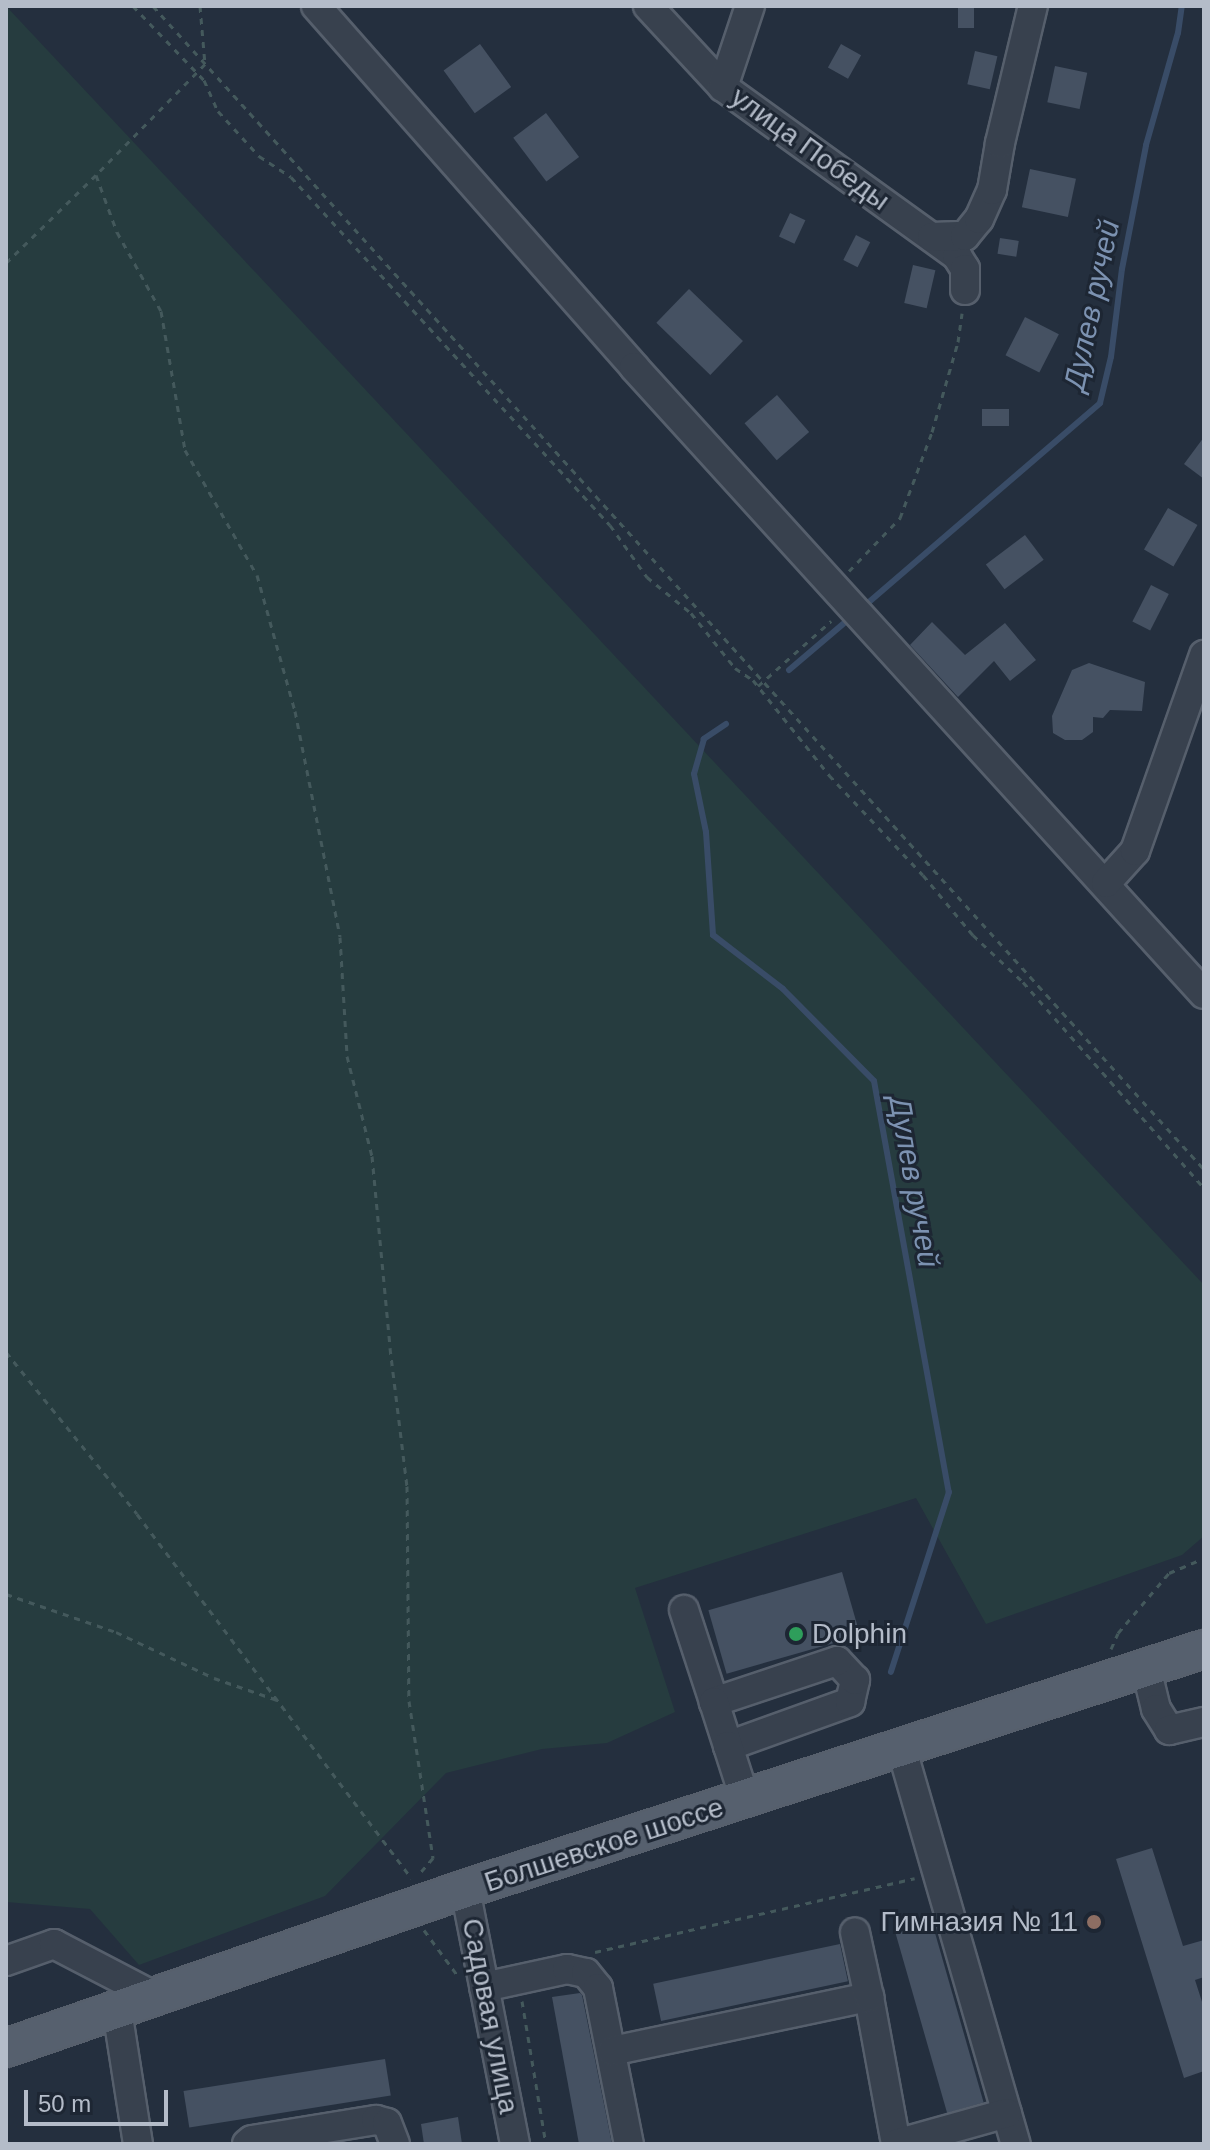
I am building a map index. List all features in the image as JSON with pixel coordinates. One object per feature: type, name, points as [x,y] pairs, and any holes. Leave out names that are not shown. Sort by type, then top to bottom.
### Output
[{"type":"main road","name":"Болшевское шоссе","points":[[6,2048],[465,1889],[902,1750],[1204,1649]]},
{"type":"street","points":[[316,6],[838,603],[871,626],[1204,994]]},
{"type":"street","name":"улица Победы","points":[[648,6],[723,87],[957,256],[965,269],[965,290]]},
{"type":"street","points":[[723,87],[750,6]]},
{"type":"street","points":[[932,237],[965,236],[979,219],[992,190],[1000,143],[1033,6]]},
{"type":"street","points":[[1106,883],[1135,851],[1204,655]]},
{"type":"street","points":[[684,1610],[745,1799]]},
{"type":"street","points":[[714,1702],[837,1661],[855,1680],[850,1702],[728,1746]]},
{"type":"street","points":[[1146,1668],[1156,1709],[1169,1730],[1204,1722]]},
{"type":"street","points":[[902,1750],[1016,2144]]},
{"type":"street","name":"Садовая улица","points":[[465,1889],[515,2144]]},
{"type":"street","points":[[855,1933],[896,2144],[1007,2113]]},
{"type":"street","points":[[6,1961],[54,1944],[156,1997]]},
{"type":"street","points":[[483,1982],[518,1980],[567,1969],[586,1973],[598,1988],[629,2144]]},
{"type":"street","points":[[612,2051],[869,1997]]},
{"type":"street","points":[[117,2010],[138,2144]]},
{"type":"street","points":[[247,2144],[252,2140],[376,2120],[387,2123],[395,2144]]},
{"type":"path","points":[[133,6],[161,39],[197,72],[214,97],[218,111],[259,156],[301,188],[610,525],[647,577],[691,613],[735,668],[758,686],[829,775],[923,875],[973,935],[1023,982],[1204,1188]]},
{"type":"path","points":[[153,6],[1204,1169]]},
{"type":"path","points":[[6,263],[205,64],[200,6]]},
{"type":"path","points":[[96,175],[117,232],[161,311],[185,450],[257,575],[295,711],[340,937],[347,1056],[372,1156],[407,1486],[409,1701],[433,1858],[413,1881],[401,1886]]},
{"type":"path","points":[[758,686],[838,603],[900,518],[920,469],[954,357],[965,290]]},
{"type":"path","points":[[6,1352],[109,1478],[413,1881]]},
{"type":"path","points":[[1094,1685],[1118,1633],[1169,1573],[1204,1558]]},
{"type":"path","points":[[6,1594],[116,1632],[214,1678],[280,1701]]},
{"type":"path","points":[[592,1952],[924,1876]]},
{"type":"path","points":[[418,1922],[463,1982],[483,1982]]},
{"type":"path","points":[[518,1980],[546,2144]]},
{"type":"green space","points":[[6,6],[1204,1285],[1204,1536],[1182,1555],[986,1624],[916,1498],[635,1588],[675,1712],[607,1743],[542,1749],[446,1773],[325,1896],[139,1965],[90,1909],[6,1902]]},
{"type":"building","points":[[958,6],[974,6],[974,28],[958,28]]},
{"type":"building","points":[[480,44],[511,87],[475,113],[444,70]]},
{"type":"building","points":[[841,44],[861,55],[848,79],[828,68]]},
{"type":"building","points":[[975,51],[997,56],[990,89],[967,84]]},
{"type":"building","points":[[1055,66],[1087,73],[1080,109],[1047,102]]},
{"type":"building","points":[[546,113],[579,157],[546,182],[513,138]]},
{"type":"building","points":[[1030,169],[1076,179],[1068,217],[1022,207]]},
{"type":"building","points":[[790,213],[805,220],[794,244],[779,237]]},
{"type":"building","points":[[856,235],[870,242],[858,267],[843,260]]},
{"type":"building","points":[[1000,238],[1019,241],[1016,257],[997,254]]},
{"type":"building","points":[[913,265],[935,270],[927,308],[904,303]]},
{"type":"building","points":[[689,289],[743,341],[710,375],[656,323]]},
{"type":"building","points":[[1025,317],[1059,334],[1039,373],[1005,355]]},
{"type":"building","points":[[777,395],[809,432],[777,460],[745,423]]},
{"type":"building","points":[[982,409],[1009,409],[1009,426],[982,426]]},
{"type":"building","points":[[1204,437],[1204,479],[1184,464]]},
{"type":"building","points":[[1168,508],[1197,525],[1173,567],[1144,550]]},
{"type":"building","points":[[1025,535],[1044,560],[1005,589],[986,564]]},
{"type":"building","points":[[1151,585],[1169,594],[1150,631],[1132,622]]},
{"type":"building","points":[[932,622],[965,655],[1005,623],[1036,660],[1010,681],[994,661],[958,697],[910,645]]},
{"type":"building","points":[[1089,663],[1145,682],[1142,711],[1110,710],[1103,718],[1093,717],[1093,732],[1082,740],[1065,740],[1053,733],[1052,716],[1072,670]]},
{"type":"building","points":[[842,1572],[860,1635],[727,1674],[708,1610]]},
{"type":"building","points":[[1152,1848],[1183,1946],[1204,1940],[1204,1977],[1195,1980],[1204,2008],[1204,2071],[1184,2078],[1116,1859]]},
{"type":"building","points":[[931,1919],[984,2103],[947,2113],[894,1929]]},
{"type":"building","points":[[840,1944],[848,1981],[661,2021],[653,1984]]},
{"type":"building","points":[[580,1993],[612,2144],[579,2144],[552,1997]]},
{"type":"building","points":[[385,2059],[391,2096],[189,2127],[184,2091]]},
{"type":"building","points":[[458,2117],[462,2144],[424,2144],[421,2124]]},
{"type":"waterway","name":"Дулев ручей","points":[[862,608],[1100,403],[1111,357],[1122,269],[1146,145],[1178,33],[1182,6]]},
{"type":"waterway","name":"Дулев ручей","points":[[789,670],[850,618]]},
{"type":"waterway","name":"Дулев ручей","points":[[726,724],[704,739],[694,774],[706,832],[713,935],[783,989],[874,1081],[949,1492],[891,1672]]},
{"type":"place","name":"Dolphin","points":[[796,1634]]},
{"type":"place","name":"Гимназия № 11","points":[[1094,1922]]}]
